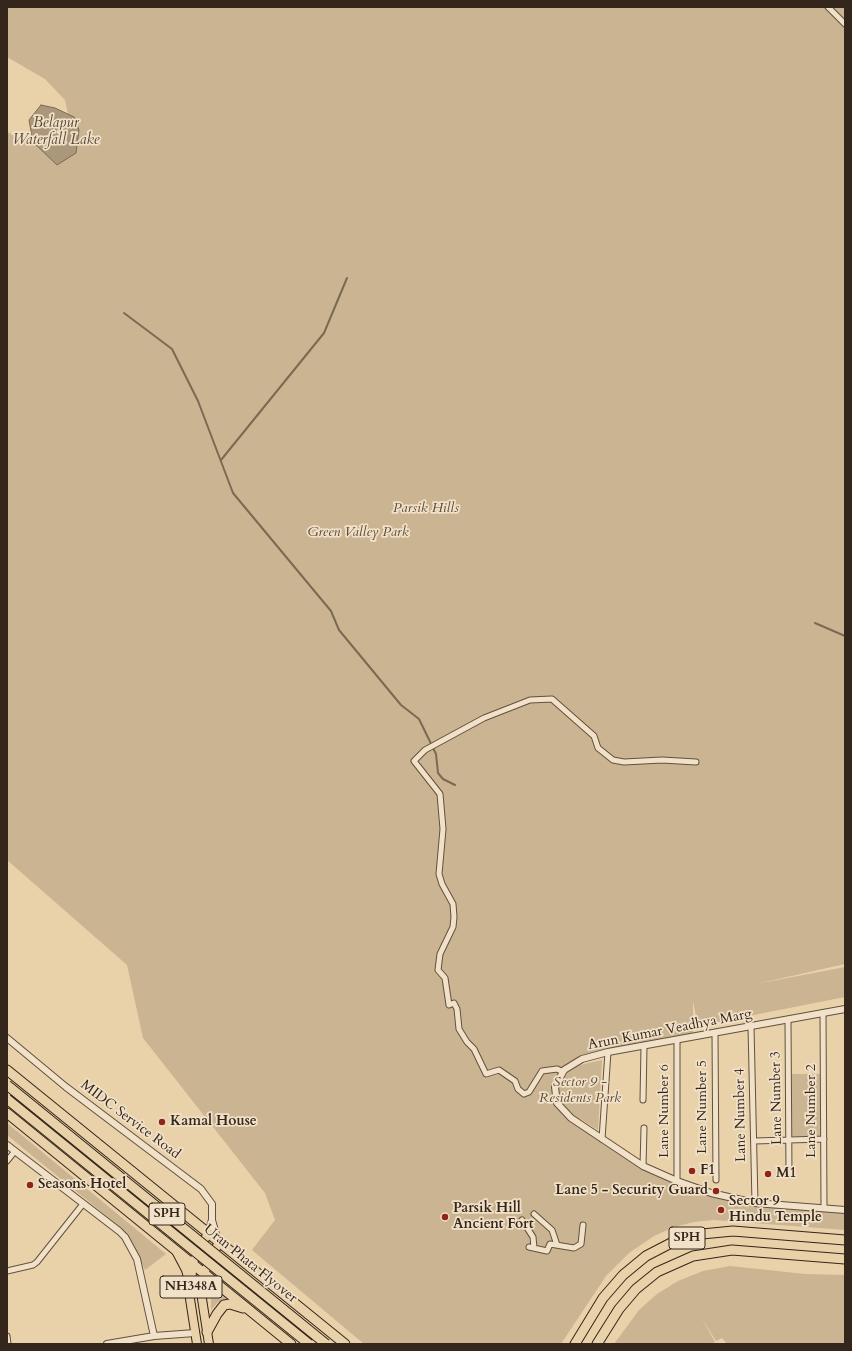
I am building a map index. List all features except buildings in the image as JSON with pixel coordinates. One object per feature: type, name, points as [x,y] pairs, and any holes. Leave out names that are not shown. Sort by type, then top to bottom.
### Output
[{"type":"highway","points":[[7,1070],[345,1344]]},
{"type":"highway","name":"Uran Phata Flyover","points":[[7,1085],[326,1344]]},
{"type":"highway","name":"Uran Phata Flyover","points":[[7,1098],[309,1344]]},
{"type":"highway","points":[[7,1113],[291,1344]]},
{"type":"highway","name":"SPH","points":[[575,1344],[603,1298],[623,1275],[646,1256],[673,1242],[702,1234],[733,1231],[845,1240]]},
{"type":"highway","name":"NH348A","points":[[196,1344],[190,1299],[192,1264],[208,1233]]},
{"type":"highway","name":"NH348A","points":[[209,1344],[202,1299],[204,1273],[218,1242]]},
{"type":"highway","points":[[175,1250],[186,1270],[190,1299]]},
{"type":"highway","name":"SPH","points":[[597,1344],[619,1309],[636,1289],[657,1272],[687,1258],[706,1252],[732,1250],[845,1259]]},
{"type":"highway","points":[[207,1332],[224,1305],[233,1304],[250,1311]]},
{"type":"street","points":[[828,7],[845,24]]},
{"type":"street","points":[[696,762],[662,760],[624,762],[613,760],[598,748],[594,736],[552,699],[530,700],[508,708],[484,718],[428,748],[420,754],[414,761],[440,794],[443,829],[439,874],[442,884],[453,904],[453,927],[440,954],[438,970],[445,978],[449,1005],[454,1003],[460,1029],[467,1042],[474,1049],[486,1074],[499,1070],[515,1081],[518,1089],[524,1094],[529,1092],[542,1071],[557,1069],[563,1072],[555,1087],[557,1103],[571,1118],[643,1166],[677,1181],[716,1194],[755,1203],[845,1210]]},
{"type":"street","name":"Arun Kumar Veadhya Marg","points":[[563,1072],[582,1059],[608,1052],[677,1041],[845,1009]]},
{"type":"street","name":"Lane Number 2","points":[[823,1013],[824,1208]]},
{"type":"street","name":"Lane Number 3","points":[[788,1020],[789,1175]]},
{"type":"street","name":"Lane Number 4","points":[[751,1027],[755,1203]]},
{"type":"street","name":"Lane Number 5","points":[[715,1034],[716,1180]]},
{"type":"street","name":"MIDC Service Road","points":[[7,1038],[66,1087],[201,1189],[212,1204],[212,1220],[208,1233]]},
{"type":"street","name":"Lane Number 6","points":[[677,1041],[677,1181]]},
{"type":"street","points":[[643,1100],[644,1046]]},
{"type":"street","points":[[602,1139],[608,1052]]},
{"type":"street","points":[[643,1166],[644,1128]]},
{"type":"street","points":[[754,1141],[824,1139]]},
{"type":"street","points":[[7,1145],[119,1231],[134,1251],[137,1259],[154,1336]]},
{"type":"street","points":[[7,1161],[15,1152]]},
{"type":"street","points":[[7,1271],[33,1265],[37,1262],[83,1204]]},
{"type":"street","points":[[534,1214],[552,1230],[556,1245]]},
{"type":"street","points":[[212,1220],[218,1242]]},
{"type":"street","points":[[522,1220],[533,1237],[532,1248],[547,1251],[550,1244],[574,1248],[581,1244],[583,1225]]},
{"type":"street","points":[[108,1344],[154,1336],[195,1333]]},
{"type":"street","points":[[7,1336],[8,1344]]},
{"type":"green space","name":"Parsik Hills","points":[[7,7],[845,7],[845,964],[756,984],[845,967],[845,997],[698,1026],[693,1001],[693,1034],[607,1049],[580,1056],[561,1068],[552,1084],[559,1094],[559,1086],[566,1074],[580,1065],[602,1060],[598,1130],[579,1118],[603,1144],[641,1169],[676,1185],[714,1198],[845,1208],[845,1230],[714,1220],[694,1222],[674,1227],[654,1236],[629,1253],[606,1276],[561,1344],[364,1344],[252,1250],[275,1220],[265,1193],[143,1038],[127,965],[7,860],[7,132],[22,140],[70,124],[65,100],[45,79],[7,57]]},
{"type":"green space","points":[[792,1074],[820,1074],[820,1136],[792,1136]]},
{"type":"green space","points":[[7,1123],[166,1254],[145,1270],[132,1242],[120,1227],[7,1135]]},
{"type":"green space","points":[[730,1266],[805,1274],[845,1275],[845,1344],[727,1344],[722,1338],[716,1341],[701,1317],[715,1342],[711,1344],[614,1344],[639,1310],[657,1294],[678,1281],[703,1271]]},
{"type":"green space","points":[[211,1285],[227,1298],[218,1302],[211,1310]]},
{"type":"water","name":"Belapur Waterfall Lake","points":[[41,105],[55,108],[74,117],[79,130],[76,153],[57,165],[33,142],[29,120]]},
{"type":"waterway","points":[[221,460],[324,333],[347,278]]},
{"type":"waterway","points":[[124,313],[172,349],[198,401],[233,493],[331,611],[339,630],[401,705],[419,719],[436,754],[438,773],[443,779],[455,785]]},
{"type":"waterway","points":[[815,623],[845,636]]},
{"type":"place","name":"Kamal House","points":[[162,1122]]},
{"type":"place","name":"F1","points":[[692,1171]]},
{"type":"place","name":"M1","points":[[768,1174]]},
{"type":"place","name":"Seasons Hotel","points":[[30,1185]]},
{"type":"place","name":"Lane 5 - Security Guard","points":[[716,1191]]},
{"type":"place","name":"Sector 9 Hindu Temple","points":[[721,1210]]},
{"type":"place","name":"Parsik Hill Ancient Fort","points":[[445,1217]]},
{"type":"park label","name":"Green Valley Park","points":[[358,533]]},
{"type":"park label","name":"Sector 9 - Residents Park","points":[[580,1092]]}]
